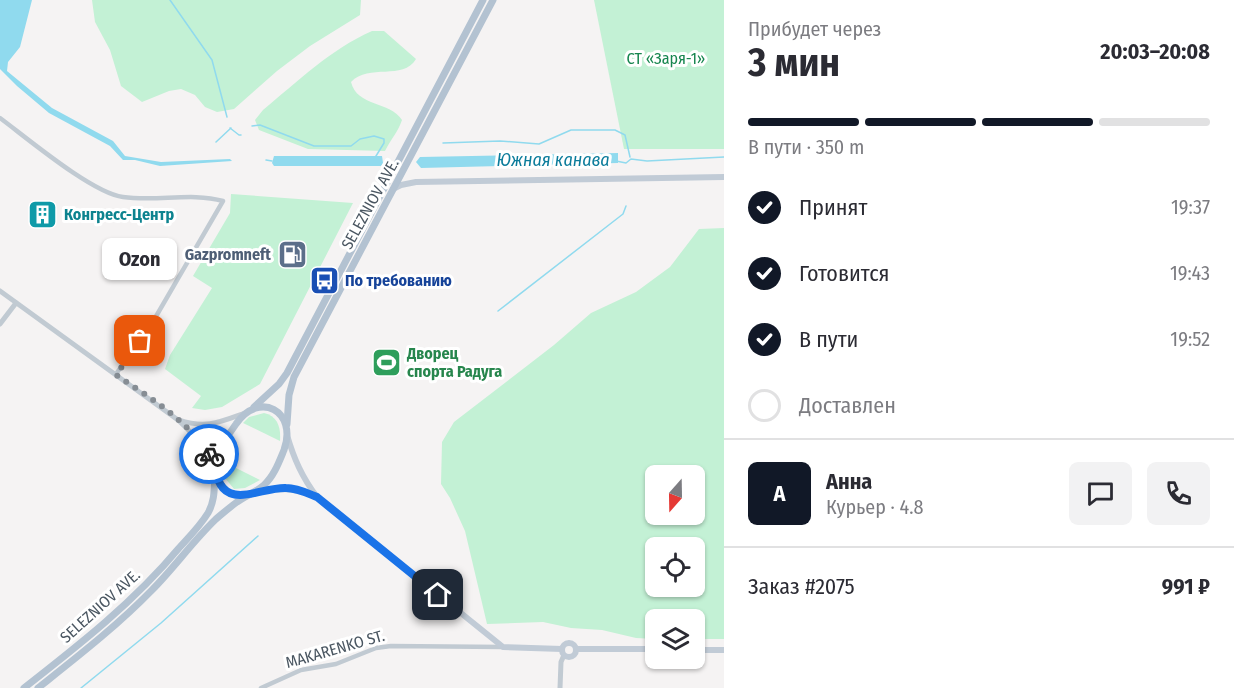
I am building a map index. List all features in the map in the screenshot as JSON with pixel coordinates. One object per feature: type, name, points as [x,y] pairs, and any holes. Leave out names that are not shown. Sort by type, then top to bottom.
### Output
[{"type":"main road","name":"SELEZNIOV AVE.","points":[[247,411],[264,399],[286,373],[483,0]]},
{"type":"main road","name":"SELEZNIOV AVE.","points":[[287,426],[289,395],[294,377],[493,0]]},
{"type":"main road","points":[[404,172],[406,178],[413,183]]},
{"type":"main road","points":[[393,189],[400,185],[413,183],[724,177]]},
{"type":"main road","points":[[252,493],[263,486],[274,471],[285,447],[287,435],[287,426],[282,416],[275,410],[262,406],[247,411],[223,444],[216,472],[223,488],[236,496],[284,488],[297,489],[317,497]]},
{"type":"main road","points":[[287,435],[295,462],[304,480],[317,497],[503,647]]},
{"type":"main road","name":"SELEZNIOV AVE.","points":[[24,688],[91,635],[169,561],[207,515],[214,496],[216,472]]},
{"type":"main road","name":"SELEZNIOV AVE.","points":[[38,688],[133,609],[176,566],[214,521],[237,501],[252,493]]},
{"type":"main road","points":[[576,649],[575,654],[571,657],[563,652],[564,645],[569,643],[576,649],[645,650]]},
{"type":"main road","name":"MAKARENKO ST.","points":[[503,647],[563,652]]},
{"type":"main road","points":[[705,650],[724,650]]},
{"type":"street","points":[[0,118],[94,186],[113,195],[152,199],[212,197],[223,201],[152,325],[116,375]]},
{"type":"street","points":[[0,301],[2,293],[178,420],[208,452],[216,472]]},
{"type":"street","points":[[0,324],[16,303]]},
{"type":"street","points":[[178,420],[204,426],[216,424],[247,411]]},
{"type":"street","name":"MAKARENKO ST.","points":[[261,688],[301,670],[336,664],[376,648],[391,646],[503,647]]},
{"type":"street","points":[[560,688],[563,652]]},
{"type":"green space","points":[[92,0],[361,0],[360,15],[310,46],[277,71],[234,109],[217,112],[205,107],[195,95],[181,89],[169,91],[142,102],[121,86],[110,50],[95,22]]},
{"type":"green space","name":"СТ «Заря-1»","points":[[594,0],[724,0],[724,149],[624,149]]},
{"type":"green space","points":[[372,31],[384,31],[416,59],[410,66],[403,69],[367,73],[351,82],[354,90],[360,96],[397,114],[402,120],[385,151],[308,149],[259,130],[255,120],[263,110],[328,57]]},
{"type":"green space","points":[[231,194],[353,203],[260,384],[222,407],[205,410],[192,408],[201,396],[165,369],[170,355],[212,288],[193,276],[230,213]]},
{"type":"green space","points":[[724,228],[724,639],[705,639],[705,609],[645,609],[645,638],[543,622],[487,624],[465,531],[441,484],[442,442],[454,422],[554,345],[591,313],[636,292],[670,267],[699,229]]},
{"type":"green space","points":[[264,413],[273,417],[278,423],[280,441],[243,423],[249,417]]},
{"type":"green space","points":[[224,462],[260,480],[245,488],[234,489],[225,478]]},
{"type":"water","points":[[0,0],[32,0],[20,47],[8,62],[7,71],[52,108],[113,141],[125,156],[161,162],[230,159],[232,161],[160,166],[135,160],[123,160],[110,146],[49,113],[0,69]]},
{"type":"water","points":[[618,153],[618,163],[421,168],[416,162],[420,157]]},
{"type":"water","points":[[274,156],[382,156],[383,163],[381,166],[274,166],[272,163]]},
{"type":"waterway","points":[[170,0],[212,60],[227,117]]},
{"type":"waterway","points":[[252,126],[260,125],[314,146],[351,146],[360,139],[374,136],[384,139],[376,156]]},
{"type":"waterway","points":[[230,128],[241,135]]},
{"type":"waterway","points":[[216,142],[231,128]]},
{"type":"waterway","points":[[443,143],[500,141],[539,144],[571,130],[615,130],[625,135],[630,157]]},
{"type":"waterway","name":"Южная канава","points":[[616,161],[626,163],[631,159],[647,161],[724,157]]},
{"type":"waterway","name":"Южная канава","points":[[266,160],[272,161]]},
{"type":"waterway","points":[[498,311],[623,214],[626,206]]},
{"type":"waterway","points":[[81,688],[161,623],[258,536]]},
{"type":"way so far","points":[[140,341],[116,375],[178,420],[198,439],[209,454]]},
{"type":"place","name":"Конгресс-Центр","points":[[43,214]]},
{"type":"place","name":"Gazpromneft","points":[[292,254]]},
{"type":"place","name":"По требованию","points":[[324,280]]},
{"type":"place","name":"Ozon","points":[[140,341]]},
{"type":"place","name":"Дворец спорта Радуга","points":[[386,362]]},
{"type":"route","points":[[209,454],[219,482],[230,494],[242,496],[255,491],[284,488],[297,489],[317,497],[438,595]]}]
